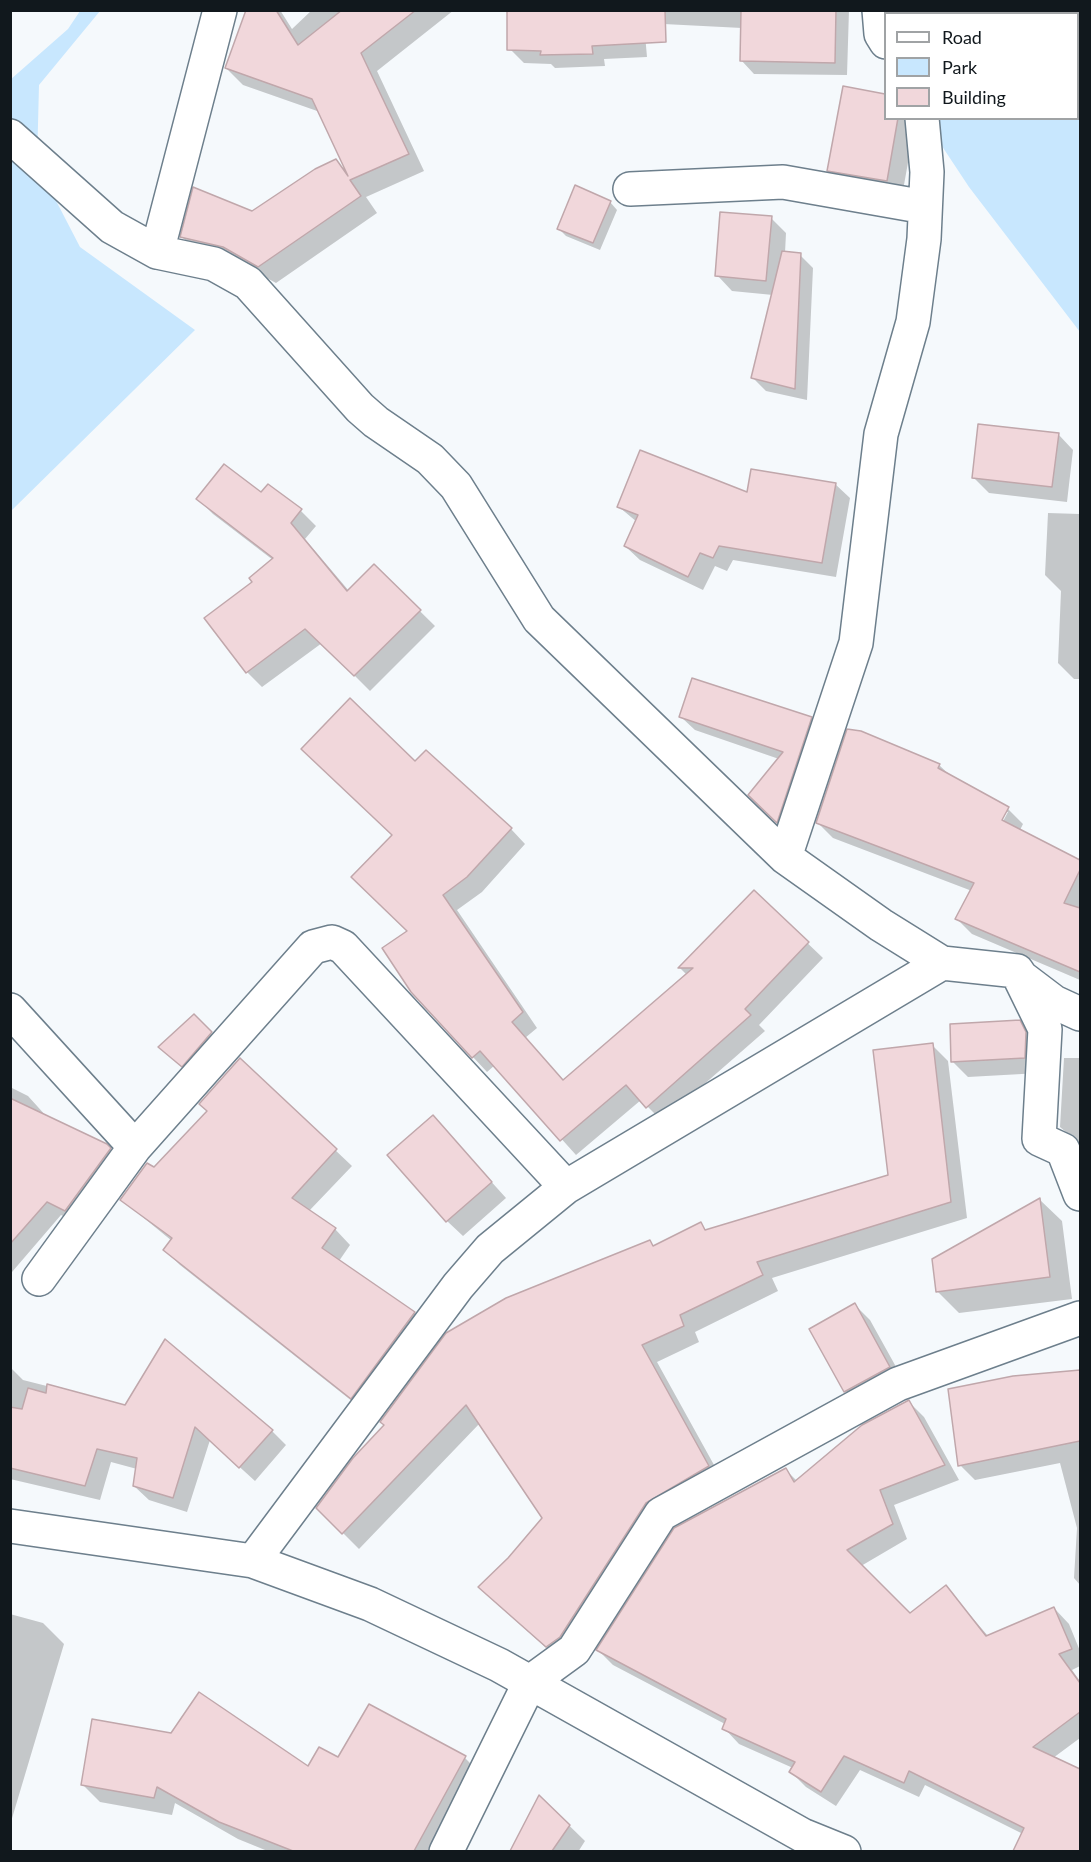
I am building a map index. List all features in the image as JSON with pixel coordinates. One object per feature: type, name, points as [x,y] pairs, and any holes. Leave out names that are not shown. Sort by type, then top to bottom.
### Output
[{"type":"street","points":[[157,252],[220,10]]},
{"type":"street","points":[[879,10],[881,34],[884,40]]},
{"type":"street","points":[[785,857],[856,643],[881,434],[913,322],[927,172],[922,120]]},
{"type":"street","points":[[10,136],[112,227],[157,252],[214,264],[248,283],[360,408],[376,422],[430,459],[456,486],[539,618],[785,857],[881,925],[942,963],[1017,971]]},
{"type":"street","points":[[630,189],[783,182],[925,207]]},
{"type":"street","points":[[39,1280],[135,1147],[313,946],[332,942],[343,946],[566,1187]]},
{"type":"street","points":[[253,1561],[458,1286],[490,1249],[566,1187],[942,963]]},
{"type":"street","points":[[1017,971],[1021,978],[1054,1002],[1080,1014]]},
{"type":"street","points":[[1017,971],[1045,1029],[1039,1139],[1064,1150],[1080,1194]]},
{"type":"street","points":[[10,1010],[135,1147]]},
{"type":"street","points":[[446,1851],[530,1682],[574,1650],[661,1514],[898,1384],[1080,1318]]},
{"type":"street","points":[[10,1526],[253,1561],[370,1604],[499,1665],[802,1835],[844,1851]]},
{"type":"green space","points":[[80,11],[100,11],[39,85],[37,164],[80,247],[195,330],[11,511],[10,80],[68,29]]},
{"type":"green space","points":[[866,11],[1080,11],[1080,332],[969,187],[925,120],[1079,120],[1079,12],[884,14]]},
{"type":"building","points":[[246,10],[276,10],[298,45],[342,10],[416,10],[361,53],[409,154],[350,180],[361,196],[258,267],[223,247],[180,237],[193,187],[252,211],[315,169],[336,159],[348,176],[312,99],[225,68]]},
{"type":"building","points":[[507,10],[665,10],[666,42],[592,46],[593,54],[540,55],[541,51],[507,50]]},
{"type":"building","points":[[741,10],[836,10],[835,63],[740,61]]},
{"type":"building","points":[[843,86],[884,94],[884,120],[898,120],[887,181],[827,171]]},
{"type":"building","points":[[575,185],[611,201],[593,243],[557,229]]},
{"type":"building","points":[[720,212],[772,216],[766,281],[715,276]]},
{"type":"building","points":[[782,251],[801,253],[795,389],[751,378]]},
{"type":"building","points":[[978,424],[1059,433],[1052,487],[972,478]]},
{"type":"building","points":[[640,450],[747,492],[751,469],[836,483],[822,563],[719,546],[713,558],[700,553],[688,577],[624,546],[638,515],[617,507]]},
{"type":"building","points":[[224,464],[261,492],[268,484],[302,509],[291,523],[347,591],[374,564],[421,610],[354,676],[305,629],[246,673],[204,618],[252,582],[249,578],[273,558],[196,499]]},
{"type":"building","points":[[692,678],[812,717],[777,823],[748,795],[783,752],[679,717]]},
{"type":"building","points":[[350,698],[415,761],[426,750],[512,828],[467,877],[443,895],[523,1012],[512,1022],[563,1080],[693,968],[678,968],[754,890],[809,942],[745,1009],[751,1015],[646,1108],[626,1085],[560,1141],[480,1051],[472,1058],[411,992],[382,948],[407,931],[351,877],[392,835],[301,749]]},
{"type":"building","points":[[847,729],[861,731],[940,764],[938,768],[1009,807],[1002,820],[1080,860],[1080,870],[1064,903],[1080,908],[1080,972],[955,919],[974,883],[816,823]]},
{"type":"building","points":[[194,1014],[212,1032],[182,1067],[158,1047]]},
{"type":"building","points":[[1020,1020],[1026,1032],[1025,1058],[951,1062],[950,1024]]},
{"type":"building","points":[[933,1043],[951,1202],[757,1262],[763,1275],[680,1315],[684,1326],[642,1345],[709,1466],[646,1503],[560,1637],[546,1647],[478,1587],[508,1558],[542,1518],[466,1405],[342,1534],[316,1508],[353,1458],[384,1425],[380,1422],[446,1333],[506,1298],[650,1240],[653,1246],[701,1222],[705,1230],[888,1175],[873,1050]]},
{"type":"building","points":[[240,1058],[337,1149],[292,1198],[336,1228],[322,1248],[415,1312],[351,1399],[163,1250],[172,1238],[120,1200],[147,1163],[154,1167],[207,1111],[199,1104]]},
{"type":"building","points":[[10,1098],[107,1144],[111,1148],[65,1211],[47,1202],[10,1244]]},
{"type":"building","points":[[433,1115],[492,1182],[446,1222],[387,1155]]},
{"type":"building","points":[[1040,1198],[1050,1277],[936,1292],[932,1259]]},
{"type":"building","points":[[855,1303],[890,1367],[844,1392],[809,1329]]},
{"type":"building","points":[[165,1339],[273,1430],[239,1468],[195,1427],[173,1498],[133,1486],[137,1458],[97,1449],[85,1486],[10,1468],[10,1407],[22,1409],[28,1388],[46,1393],[47,1384],[125,1405]]},
{"type":"building","points":[[1080,1370],[1080,1441],[958,1466],[948,1389],[1013,1376]]},
{"type":"building","points":[[909,1400],[945,1465],[880,1490],[893,1524],[847,1550],[910,1613],[946,1585],[986,1636],[1054,1607],[1072,1649],[1059,1654],[1080,1683],[1080,1712],[1033,1747],[1080,1769],[1080,1851],[1013,1851],[1024,1828],[909,1771],[904,1783],[844,1756],[821,1792],[789,1772],[795,1762],[722,1729],[726,1719],[596,1650],[674,1528],[786,1468],[794,1482],[862,1425]]},
{"type":"building","points":[[199,1692],[308,1766],[319,1747],[338,1757],[369,1704],[466,1756],[414,1851],[293,1851],[219,1822],[157,1787],[154,1798],[81,1785],[92,1719],[171,1733]]},
{"type":"building","points":[[539,1795],[570,1825],[552,1851],[510,1851]]}]
